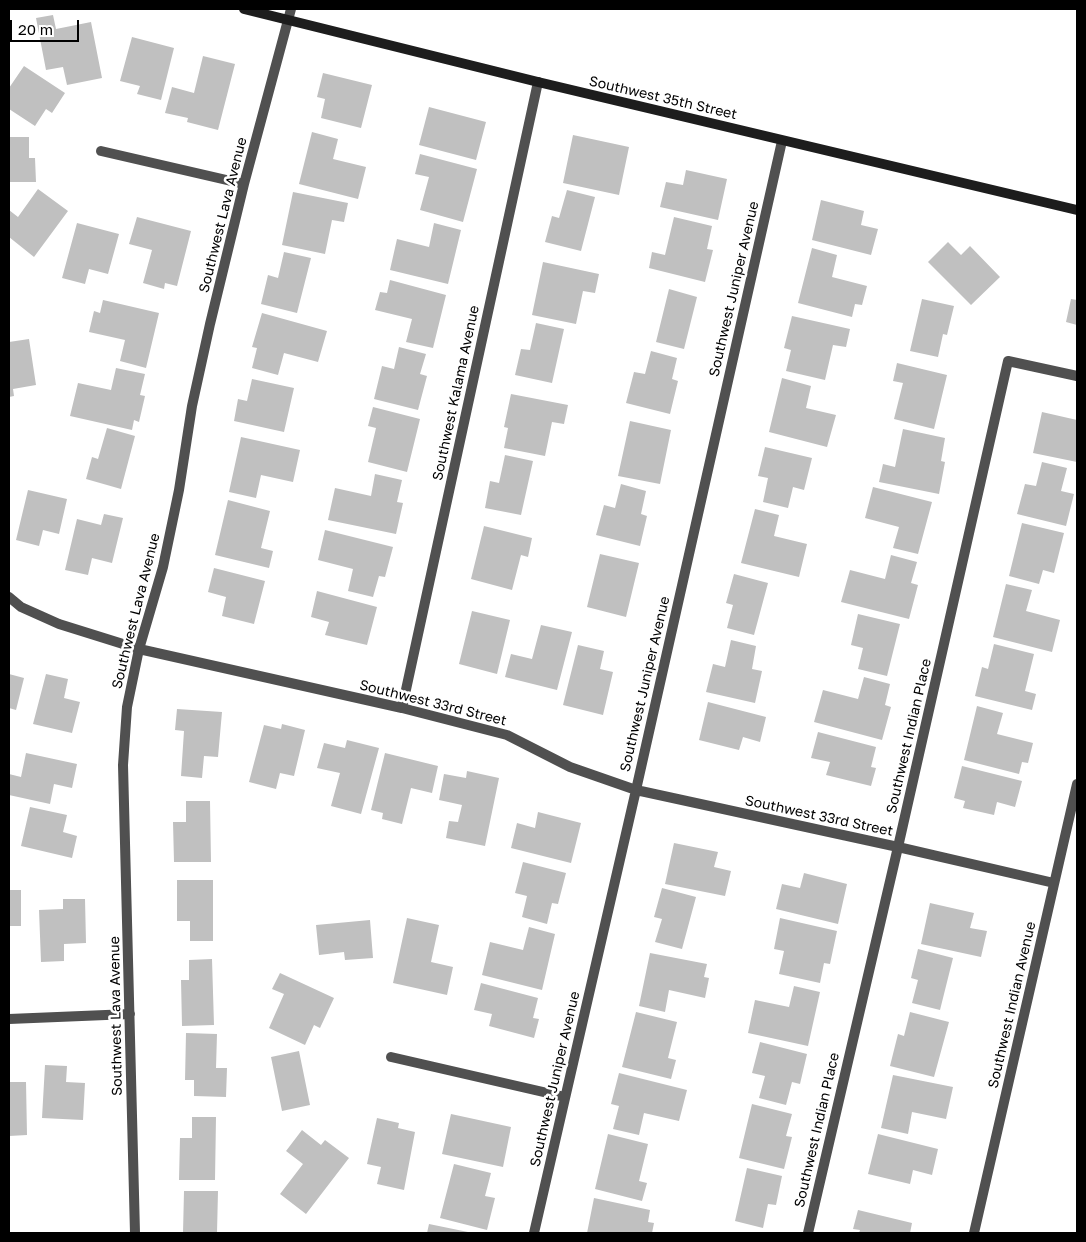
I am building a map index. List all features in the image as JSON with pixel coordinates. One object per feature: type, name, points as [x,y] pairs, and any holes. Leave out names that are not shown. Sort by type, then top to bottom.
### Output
[{"type":"street","name":"Southwest 35th Street","points":[[244,9],[782,141],[1077,210]]},
{"type":"street","name":"Southwest Lava Avenue","points":[[135,1233],[123,765],[126,707],[139,649],[162,566],[179,490],[192,406],[210,324],[244,184],[291,9]]},
{"type":"street","name":"Southwest Kalama Avenue","points":[[402,708],[538,82]]},
{"type":"street","name":"Southwest Juniper Avenue","points":[[534,1233],[782,141]]},
{"type":"street","points":[[101,151],[244,184]]},
{"type":"street","name":"Southwest Indian Place","points":[[808,1233],[1008,361],[1077,376]]},
{"type":"street","name":"Southwest 33rd Street","points":[[9,597],[22,607],[59,624],[139,649],[402,708],[507,735],[570,767],[636,790],[1054,883]]},
{"type":"street","name":"Southwest Indian Avenue","points":[[974,1233],[1077,784]]},
{"type":"street","points":[[9,1019],[130,1014]]},
{"type":"street","points":[[390,1057],[565,1097]]},
{"type":"building","points":[[53,15],[56,29],[91,22],[102,78],[67,85],[63,67],[46,70],[36,18]]},
{"type":"building","points":[[132,37],[174,48],[161,100],[137,94],[140,86],[120,81]]},
{"type":"building","points":[[203,56],[235,64],[218,130],[187,122],[188,118],[165,113],[172,87],[194,93]]},
{"type":"building","points":[[24,66],[65,93],[52,113],[46,109],[35,126],[9,109],[9,88]]},
{"type":"building","points":[[323,73],[372,85],[361,128],[321,118],[325,99],[317,97]]},
{"type":"building","points":[[429,107],[486,122],[476,160],[419,145]]},
{"type":"building","points":[[312,132],[338,139],[333,159],[366,167],[358,199],[299,184]]},
{"type":"building","points":[[573,135],[629,147],[619,195],[563,183]]},
{"type":"building","points":[[9,137],[29,137],[29,158],[35,158],[36,182],[9,182]]},
{"type":"building","points":[[420,154],[477,169],[463,222],[420,210],[429,177],[415,174]]},
{"type":"building","points":[[686,170],[727,179],[718,220],[660,207],[666,182],[683,185]]},
{"type":"building","points":[[38,189],[68,211],[34,257],[9,237],[9,210],[18,217]]},
{"type":"building","points":[[567,190],[595,197],[581,251],[545,242],[552,216],[559,218]]},
{"type":"building","points":[[293,192],[348,203],[344,222],[332,220],[325,254],[282,245]]},
{"type":"building","points":[[821,200],[864,211],[861,225],[878,229],[871,255],[812,240]]},
{"type":"building","points":[[137,217],[191,231],[177,286],[165,283],[164,289],[143,283],[152,250],[129,244]]},
{"type":"building","points":[[674,217],[712,226],[707,249],[713,250],[705,282],[649,268],[652,252],[665,255]]},
{"type":"building","points":[[77,223],[119,234],[108,274],[89,269],[85,284],[62,278]]},
{"type":"building","points":[[434,223],[461,230],[448,284],[390,270],[397,239],[429,247]]},
{"type":"building","points":[[948,242],[961,255],[970,246],[1000,277],[971,305],[928,262]]},
{"type":"building","points":[[812,248],[837,255],[832,277],[867,286],[862,305],[855,304],[852,317],[798,303]]},
{"type":"building","points":[[284,252],[311,258],[297,313],[261,304],[268,275],[278,278]]},
{"type":"building","points":[[543,262],[599,274],[595,293],[583,291],[576,324],[532,315]]},
{"type":"building","points":[[390,280],[446,295],[433,348],[406,342],[412,319],[375,310],[380,292],[387,293]]},
{"type":"building","points":[[669,289],[697,297],[684,349],[656,342]]},
{"type":"building","points":[[922,299],[954,306],[947,335],[943,334],[938,357],[910,351]]},
{"type":"building","points":[[1071,299],[1077,300],[1077,325],[1066,322]]},
{"type":"building","points":[[103,300],[159,313],[146,368],[120,361],[125,340],[89,332],[94,311],[100,313]]},
{"type":"building","points":[[262,313],[327,331],[318,362],[284,353],[278,375],[252,368],[257,348],[252,347]]},
{"type":"building","points":[[792,316],[850,329],[846,347],[833,345],[825,380],[786,371],[791,350],[784,348]]},
{"type":"building","points":[[536,323],[564,329],[552,383],[515,375],[521,349],[530,350]]},
{"type":"building","points":[[29,339],[36,385],[13,389],[14,396],[9,397],[9,342]]},
{"type":"building","points":[[399,347],[426,354],[420,374],[427,376],[418,410],[374,399],[382,366],[394,369]]},
{"type":"building","points":[[651,351],[677,358],[672,379],[678,381],[670,414],[626,403],[634,372],[645,374]]},
{"type":"building","points":[[897,363],[947,375],[934,429],[894,419],[903,383],[893,381]]},
{"type":"building","points":[[116,368],[145,374],[140,395],[145,396],[139,422],[134,420],[132,430],[70,416],[78,383],[111,390]]},
{"type":"building","points":[[782,378],[811,386],[806,408],[836,415],[827,447],[769,432]]},
{"type":"building","points":[[252,379],[294,388],[284,432],[234,421],[238,399],[247,401]]},
{"type":"building","points":[[511,394],[568,405],[564,424],[552,422],[545,456],[504,448],[508,428],[504,427]]},
{"type":"building","points":[[373,407],[420,419],[407,472],[368,462],[376,428],[368,426]]},
{"type":"building","points":[[1042,412],[1077,420],[1077,462],[1033,453]]},
{"type":"building","points":[[630,421],[671,430],[660,484],[618,476]]},
{"type":"building","points":[[107,428],[135,436],[121,489],[86,479],[92,457],[98,459]]},
{"type":"building","points":[[903,429],[945,438],[941,461],[945,462],[939,494],[879,482],[883,464],[895,467]]},
{"type":"building","points":[[241,437],[300,450],[293,482],[261,475],[256,498],[229,492]]},
{"type":"building","points":[[765,447],[812,458],[804,490],[793,487],[788,508],[763,502],[768,478],[758,476]]},
{"type":"building","points":[[505,455],[533,461],[521,515],[485,508],[490,481],[499,483]]},
{"type":"building","points":[[1042,462],[1067,468],[1061,491],[1074,494],[1066,526],[1017,514],[1025,484],[1036,486]]},
{"type":"building","points":[[375,474],[402,480],[397,502],[403,503],[396,534],[328,520],[335,488],[371,496]]},
{"type":"building","points":[[621,484],[646,491],[641,514],[647,516],[640,546],[596,535],[604,505],[615,508]]},
{"type":"building","points":[[873,487],[932,502],[918,554],[893,548],[899,527],[865,518]]},
{"type":"building","points":[[28,490],[67,499],[59,534],[43,530],[39,546],[16,540]]},
{"type":"building","points":[[228,500],[270,511],[261,548],[273,551],[269,568],[215,555]]},
{"type":"building","points":[[755,509],[779,515],[774,536],[807,544],[799,577],[741,563]]},
{"type":"building","points":[[104,514],[123,518],[112,563],[92,558],[88,575],[65,570],[77,519],[101,525]]},
{"type":"building","points":[[1022,523],[1064,533],[1054,573],[1043,570],[1039,584],[1009,576]]},
{"type":"building","points":[[484,526],[532,538],[528,557],[521,555],[512,590],[471,579]]},
{"type":"building","points":[[325,530],[393,547],[385,577],[379,576],[373,597],[348,591],[353,569],[318,560]]},
{"type":"building","points":[[600,554],[639,563],[626,617],[587,607]]},
{"type":"building","points":[[891,555],[917,562],[911,583],[918,585],[909,619],[841,602],[850,570],[885,579]]},
{"type":"building","points":[[214,568],[265,581],[254,624],[222,616],[226,597],[208,592]]},
{"type":"building","points":[[734,574],[768,583],[754,635],[727,628],[733,605],[726,603]]},
{"type":"building","points":[[1006,584],[1032,590],[1026,611],[1060,620],[1052,652],[993,637]]},
{"type":"building","points":[[317,591],[377,607],[367,645],[325,635],[329,622],[311,617]]},
{"type":"building","points":[[472,611],[510,620],[497,674],[459,664]]},
{"type":"building","points":[[858,614],[900,624],[887,676],[858,669],[863,648],[851,645]]},
{"type":"building","points":[[541,625],[572,632],[557,690],[505,677],[511,654],[532,659]]},
{"type":"building","points":[[731,640],[756,646],[752,669],[762,671],[755,703],[706,692],[713,664],[725,667]]},
{"type":"building","points":[[994,644],[1034,654],[1025,691],[1036,694],[1032,710],[975,696],[982,667],[988,669]]},
{"type":"building","points":[[578,645],[604,651],[600,669],[613,672],[603,715],[563,705]]},
{"type":"building","points":[[9,674],[24,678],[16,710],[9,708]]},
{"type":"building","points":[[46,674],[68,679],[64,698],[80,702],[72,733],[33,724]]},
{"type":"building","points":[[864,677],[890,684],[885,705],[891,707],[882,740],[814,722],[823,690],[858,699]]},
{"type":"building","points":[[708,702],[766,717],[760,742],[743,737],[739,750],[699,740]]},
{"type":"building","points":[[977,706],[1003,713],[997,734],[1033,743],[1028,763],[1022,762],[1019,774],[964,760]]},
{"type":"building","points":[[177,709],[222,712],[218,757],[204,756],[202,778],[181,776],[184,731],[175,730]]},
{"type":"building","points":[[282,724],[305,730],[294,776],[280,773],[276,789],[249,782],[264,725],[281,729]]},
{"type":"building","points":[[818,732],[876,747],[871,767],[876,768],[871,786],[826,775],[830,762],[811,758]]},
{"type":"building","points":[[347,740],[379,748],[361,814],[331,806],[340,773],[317,768],[324,743],[345,748]]},
{"type":"building","points":[[26,753],[77,764],[72,788],[54,784],[50,804],[9,795],[9,774],[21,777]]},
{"type":"building","points":[[385,753],[438,766],[432,793],[411,788],[402,824],[382,819],[383,813],[371,810]]},
{"type":"building","points":[[962,766],[1022,781],[1015,807],[997,802],[994,815],[963,808],[965,801],[954,798]]},
{"type":"building","points":[[467,771],[499,778],[485,846],[446,838],[449,821],[458,822],[462,805],[439,800],[444,774],[466,778]]},
{"type":"building","points":[[186,801],[210,801],[211,862],[174,862],[173,822],[186,822]]},
{"type":"building","points":[[30,807],[67,815],[63,832],[77,836],[72,858],[21,846]]},
{"type":"building","points":[[538,812],[581,823],[571,863],[511,848],[517,823],[535,828]]},
{"type":"building","points":[[674,843],[718,852],[714,867],[731,871],[725,896],[665,884]]},
{"type":"building","points":[[523,862],[566,873],[558,904],[552,903],[547,924],[522,917],[527,896],[515,893]]},
{"type":"building","points":[[804,873],[847,884],[838,924],[776,909],[782,884],[800,888]]},
{"type":"building","points":[[177,880],[213,880],[213,941],[190,941],[190,921],[177,921]]},
{"type":"building","points":[[662,888],[696,897],[682,949],[655,942],[662,919],[654,917]]},
{"type":"building","points":[[9,890],[21,890],[21,926],[9,926]]},
{"type":"building","points":[[63,899],[85,899],[86,943],[64,944],[64,961],[41,962],[39,910],[63,909]]},
{"type":"building","points":[[930,903],[974,913],[970,928],[987,931],[981,957],[921,944]]},
{"type":"building","points":[[407,918],[439,925],[431,962],[453,967],[447,995],[393,983]]},
{"type":"building","points":[[780,918],[837,931],[830,964],[824,963],[820,983],[779,974],[784,951],[774,949]]},
{"type":"building","points":[[370,920],[373,958],[345,960],[344,952],[319,955],[316,925]]},
{"type":"building","points":[[529,927],[555,934],[542,990],[482,975],[490,942],[523,950]]},
{"type":"building","points":[[918,949],[953,958],[940,1010],[912,1003],[918,980],[911,978]]},
{"type":"building","points":[[650,953],[707,964],[704,977],[709,978],[705,998],[669,990],[665,1012],[639,1006]]},
{"type":"building","points":[[212,959],[214,1025],[182,1026],[181,980],[189,980],[189,960]]},
{"type":"building","points":[[280,973],[334,998],[320,1028],[314,1025],[305,1045],[269,1028],[284,994],[272,989]]},
{"type":"building","points":[[481,983],[538,998],[533,1018],[539,1019],[534,1038],[489,1026],[492,1014],[474,1010]]},
{"type":"building","points":[[794,986],[820,992],[808,1046],[748,1033],[755,1000],[789,1007]]},
{"type":"building","points":[[636,1012],[677,1022],[668,1058],[676,1060],[671,1079],[622,1067]]},
{"type":"building","points":[[910,1012],[949,1022],[934,1077],[890,1066],[898,1034],[904,1036]]},
{"type":"building","points":[[186,1033],[217,1034],[216,1068],[227,1068],[226,1097],[194,1096],[194,1080],[185,1080]]},
{"type":"building","points":[[760,1042],[807,1054],[800,1084],[792,1082],[786,1105],[759,1098],[765,1076],[752,1073]]},
{"type":"building","points":[[299,1051],[310,1105],[282,1111],[271,1057]]},
{"type":"building","points":[[45,1065],[67,1066],[66,1082],[85,1083],[83,1120],[42,1118]]},
{"type":"building","points":[[619,1073],[687,1090],[679,1121],[644,1113],[639,1135],[613,1129],[619,1106],[611,1104]]},
{"type":"building","points":[[893,1075],[953,1087],[946,1119],[912,1112],[908,1134],[881,1128]]},
{"type":"building","points":[[9,1082],[26,1082],[27,1135],[9,1136]]},
{"type":"building","points":[[752,1104],[792,1114],[786,1136],[792,1137],[784,1169],[739,1158]]},
{"type":"building","points":[[451,1114],[511,1127],[503,1167],[442,1154]]},
{"type":"building","points":[[192,1117],[216,1117],[215,1180],[179,1180],[180,1138],[192,1138]]},
{"type":"building","points":[[377,1118],[399,1123],[398,1128],[415,1132],[404,1190],[377,1184],[381,1167],[367,1164]]},
{"type":"building","points":[[302,1130],[321,1145],[325,1140],[349,1158],[306,1214],[280,1194],[303,1164],[286,1151]]},
{"type":"building","points":[[608,1134],[648,1144],[639,1181],[647,1183],[642,1201],[595,1189]]},
{"type":"building","points":[[878,1134],[938,1149],[932,1175],[913,1170],[910,1184],[868,1174]]},
{"type":"building","points":[[454,1164],[491,1173],[485,1196],[495,1198],[487,1230],[440,1218]]},
{"type":"building","points":[[747,1168],[782,1176],[776,1205],[768,1204],[763,1228],[735,1221]]},
{"type":"building","points":[[184,1191],[218,1191],[217,1233],[183,1233]]},
{"type":"building","points":[[594,1198],[650,1210],[648,1222],[654,1223],[652,1233],[587,1233]]},
{"type":"building","points":[[858,1210],[912,1223],[910,1233],[859,1233],[860,1230],[853,1229]]},
{"type":"building","points":[[429,1224],[468,1232],[468,1233],[427,1233]]}]
